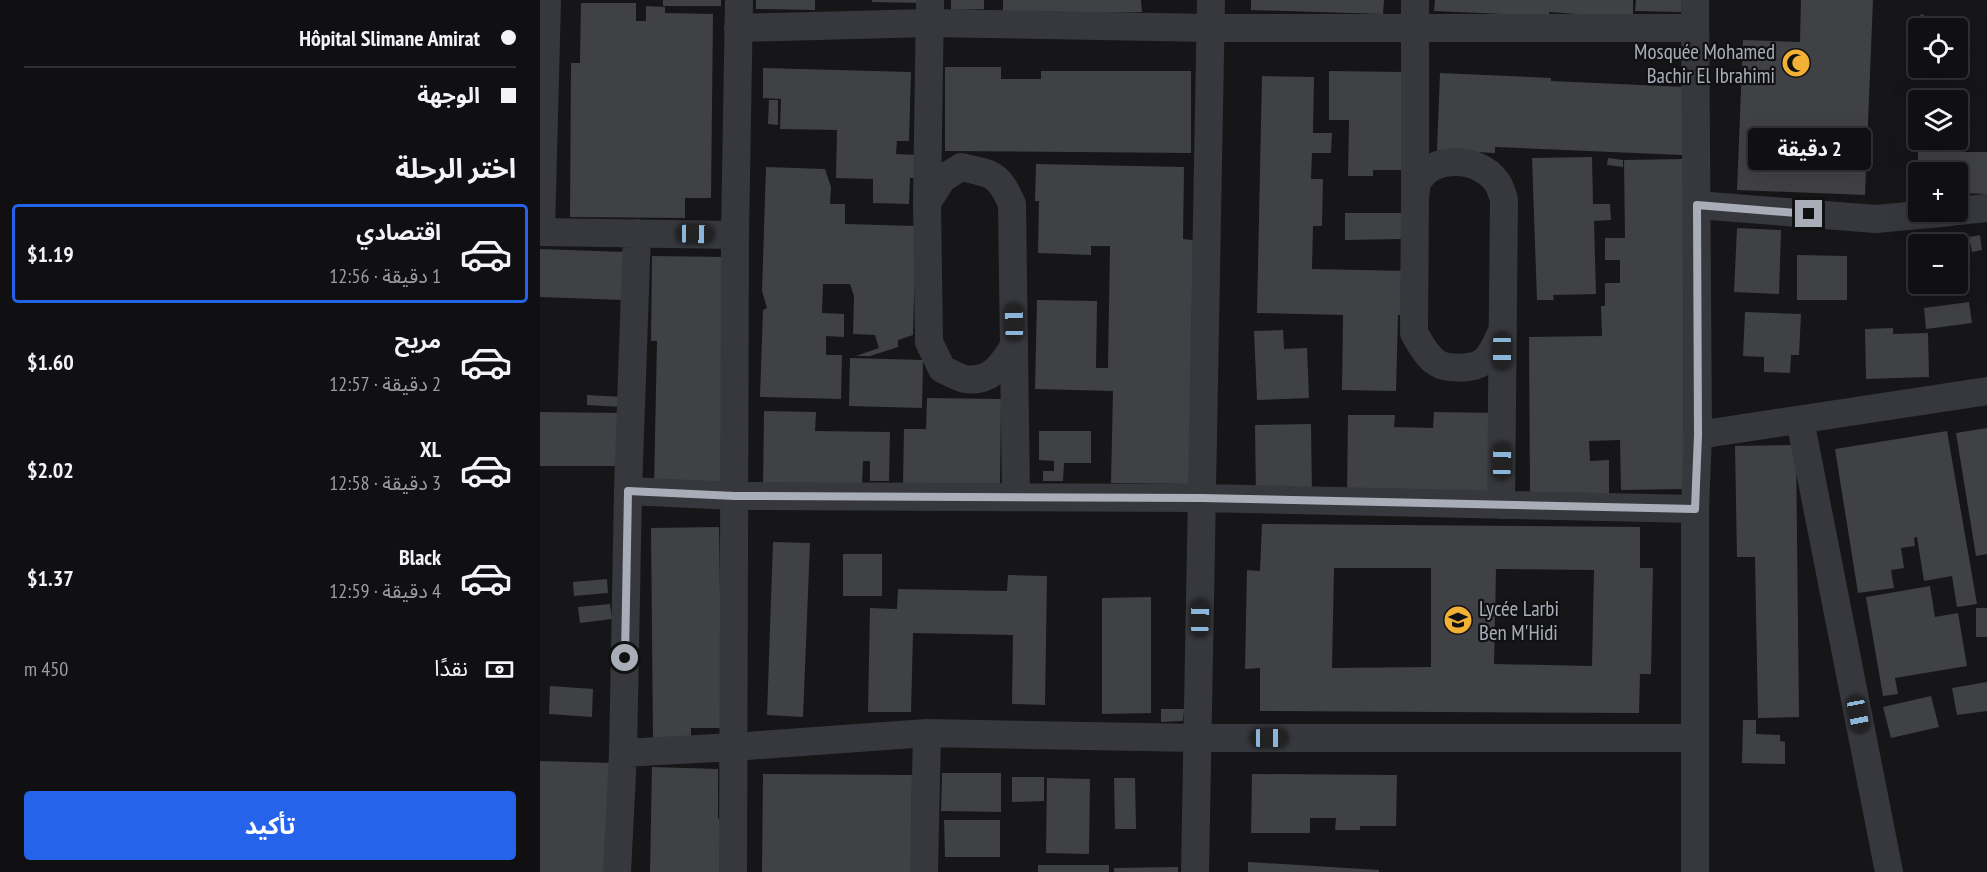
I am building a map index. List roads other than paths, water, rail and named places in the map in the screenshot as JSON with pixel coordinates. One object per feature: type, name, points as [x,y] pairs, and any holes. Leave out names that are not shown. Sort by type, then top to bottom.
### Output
[{"type":"street","points":[[547,0],[541,232],[735,235]]},
{"type":"street","points":[[733,872],[738,0]]},
{"type":"street","points":[[1196,872],[1211,0]]},
{"type":"street","points":[[1415,0],[1414,333],[1422,348],[1438,364],[1460,368],[1480,364],[1492,352],[1503,329]]},
{"type":"street","points":[[1695,0],[1698,435],[1695,509],[1695,872]]},
{"type":"street","points":[[738,28],[929,11],[1210,28],[1695,28]]},
{"type":"street","points":[[929,11],[927,203],[930,342],[942,369],[965,379],[985,377],[1002,367],[1014,346]]},
{"type":"street","points":[[1415,197],[1418,180],[1432,167],[1449,162],[1467,163],[1484,170],[1497,182],[1504,199],[1501,505]]},
{"type":"street","points":[[927,203],[942,179],[961,166],[994,176],[1005,188],[1012,204],[1017,496]]},
{"type":"street","points":[[1697,205],[1876,219],[1908,216]]},
{"type":"street","points":[[1968,210],[1987,208]]},
{"type":"street","points":[[617,872],[623,753],[636,233]]},
{"type":"street","points":[[1698,435],[1987,391]]},
{"type":"street","points":[[1800,420],[1888,872]]},
{"type":"street","points":[[628,491],[735,496],[1202,498],[1695,509]]},
{"type":"street","points":[[623,753],[927,733],[1198,738],[1695,738]]},
{"type":"street","points":[[924,872],[927,733]]},
{"type":"place","name":"Mosquée Mohamed Bachir El Ibrahimi","points":[[1796,63]]},
{"type":"place","name":"Lycée Larbi Ben M'Hidi","points":[[1458,620]]}]
